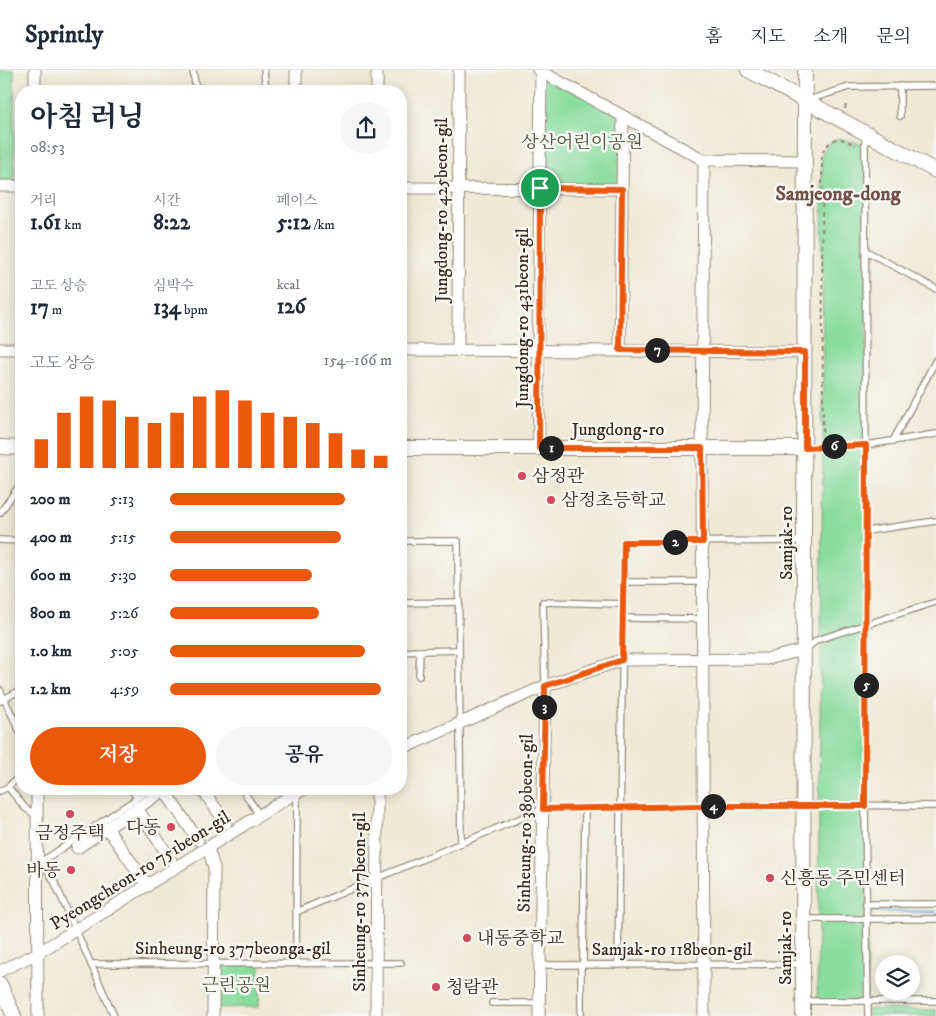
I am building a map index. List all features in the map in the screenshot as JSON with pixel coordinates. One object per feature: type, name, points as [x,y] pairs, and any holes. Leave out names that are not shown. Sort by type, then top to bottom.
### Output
[{"type":"street","points":[[34,70],[35,85]]},
{"type":"street","points":[[296,70],[296,85]]},
{"type":"street","points":[[377,70],[377,85]]},
{"type":"street","name":"Jungdong-ro 425beon-gil","points":[[458,350],[459,70]]},
{"type":"street","points":[[748,70],[936,171]]},
{"type":"street","name":"Samjak-ro","points":[[803,1016],[805,70]]},
{"type":"street","points":[[540,71],[704,160],[805,161]]},
{"type":"street","name":"Jungdong-ro 431beon-gil","points":[[539,448],[540,71]]},
{"type":"street","points":[[620,350],[623,117]]},
{"type":"street","points":[[704,160],[702,448],[704,1016]]},
{"type":"street","points":[[0,186],[15,186]]},
{"type":"street","points":[[407,188],[622,189]]},
{"type":"street","points":[[0,349],[15,349]]},
{"type":"street","points":[[407,350],[805,352]]},
{"type":"street","points":[[0,447],[15,448]]},
{"type":"street","name":"Jungdong-ro","points":[[407,448],[805,448]]},
{"type":"street","points":[[407,746],[545,686],[622,660],[767,659],[804,650]]},
{"type":"street","name":"Sinheung-ro 389beon-gil","points":[[539,1016],[545,686]]},
{"type":"street","points":[[37,795],[39,861],[38,1016]]},
{"type":"street","points":[[77,848],[107,828],[137,803],[153,795]]},
{"type":"street","points":[[169,795],[198,840]]},
{"type":"street","points":[[206,795],[226,823]]},
{"type":"street","name":"Pyeongcheon-ro 751beon-gil","points":[[0,971],[38,953],[292,795]]},
{"type":"street","name":"Sinheung-ro 377beon-gil","points":[[376,795],[376,1016]]},
{"type":"street","points":[[137,803],[171,860]]},
{"type":"street","points":[[107,828],[148,886]]},
{"type":"street","points":[[208,848],[214,868],[213,1016]]},
{"type":"street","points":[[0,984],[14,1016]]},
{"type":"lane","points":[[193,70],[195,85]]},
{"type":"lane","points":[[264,70],[265,85]]},
{"type":"lane","points":[[900,86],[900,116]]},
{"type":"lane","points":[[805,101],[849,87],[936,86]]},
{"type":"lane","points":[[865,134],[865,806],[868,1016]]},
{"type":"lane","points":[[866,251],[936,289]]},
{"type":"lane","points":[[893,441],[936,360]]},
{"type":"lane","points":[[805,448],[866,445],[936,434]]},
{"type":"lane","points":[[0,513],[15,492]]},
{"type":"lane","points":[[866,531],[936,521]]},
{"type":"lane","points":[[0,540],[15,541]]},
{"type":"lane","points":[[407,541],[458,541],[461,843]]},
{"type":"lane","points":[[618,965],[624,542],[805,541]]},
{"type":"lane","points":[[624,582],[703,582]]},
{"type":"lane","points":[[407,603],[459,602]]},
{"type":"lane","name":"Sinheung-ro 389beon-gil","points":[[545,686],[543,602],[623,604]]},
{"type":"lane","points":[[804,650],[817,640],[936,602]]},
{"type":"lane","points":[[623,618],[703,619]]},
{"type":"lane","points":[[407,652],[459,650]]},
{"type":"lane","points":[[416,651],[419,676]]},
{"type":"lane","points":[[0,690],[2,700],[15,723]]},
{"type":"lane","points":[[2,700],[15,693]]},
{"type":"lane","points":[[0,791],[8,788],[15,781]]},
{"type":"lane","points":[[8,788],[26,808],[37,816]]},
{"type":"lane","points":[[134,795],[137,803]]},
{"type":"lane","points":[[114,1016],[55,883],[47,869],[39,861],[137,803],[145,795]]},
{"type":"lane","name":"Pyeongcheon-ro 751beon-gil","points":[[246,795],[260,816]]},
{"type":"lane","points":[[296,963],[300,795]]},
{"type":"lane","points":[[296,912],[543,809],[804,805],[936,806]]},
{"type":"lane","points":[[581,1016],[585,809]]},
{"type":"lane","points":[[866,904],[936,904]]},
{"type":"lane","points":[[804,919],[936,919]]},
{"type":"lane","name":"Sinheung-ro 377beonga-gil","points":[[91,964],[401,963]]},
{"type":"lane","name":"Samjak-ro 118beon-gil","points":[[540,965],[803,964]]},
{"type":"lane","points":[[803,1001],[936,1000]]},
{"type":"lane","points":[[492,1003],[540,1003]]},
{"type":"path","points":[[823,447],[822,153],[832,140],[839,138],[856,145]]},
{"type":"green space","points":[[0,70],[14,70],[15,186],[0,186]]},
{"type":"green space","name":"상산어린이공원","points":[[541,72],[623,117],[622,189],[540,188]]},
{"type":"green space","points":[[839,138],[866,145],[867,1001],[817,1001],[823,447],[822,153],[829,144]]},
{"type":"green space","name":"근린공원","points":[[213,963],[260,963],[259,1007],[213,1008]]},
{"type":"green space","points":[[868,1009],[936,1010],[936,1016],[868,1016]]},
{"type":"waterway","points":[[872,911],[936,912]]},
{"type":"place","name":"삼정관","points":[[522,476]]},
{"type":"place","name":"삼정초등학교","points":[[551,500]]},
{"type":"place","name":"금정주택","points":[[70,814]]},
{"type":"place","name":"다동","points":[[171,827]]},
{"type":"place","name":"바동","points":[[71,870]]},
{"type":"place","name":"신흥동 주민센터","points":[[770,878]]},
{"type":"place","name":"내동중학교","points":[[467,938]]},
{"type":"place","name":"청람관","points":[[436,987]]},
{"type":"district","name":"Samjeong-dong","points":[[838,193]]},
{"type":"route","points":[[540,188],[622,189],[620,350],[805,352],[805,448],[866,445],[865,806],[804,805],[543,809],[545,686],[622,660],[624,542],[703,542],[702,448],[539,448],[540,188]]}]
